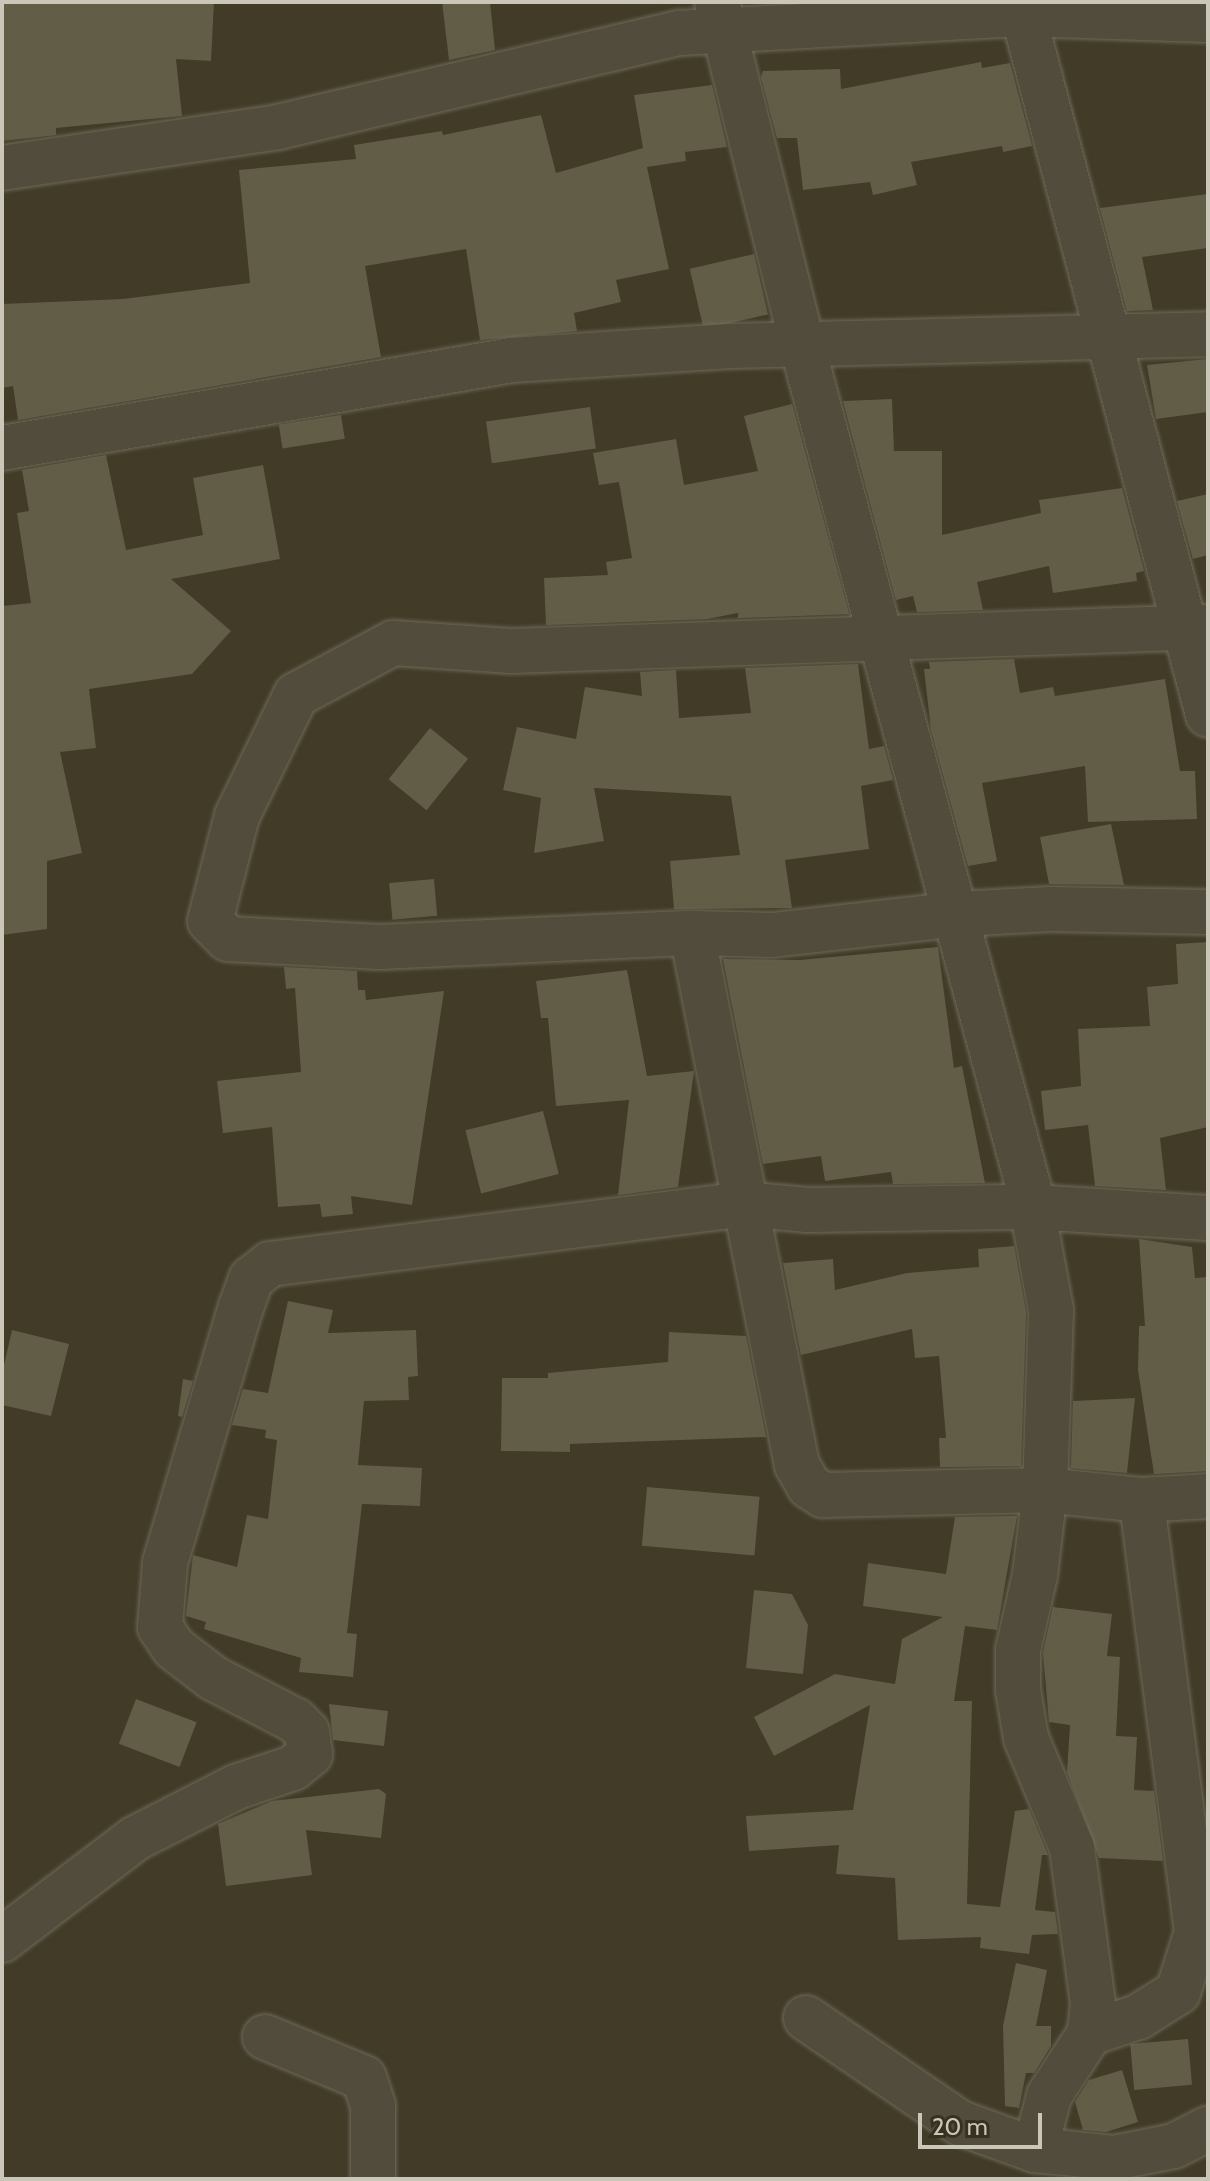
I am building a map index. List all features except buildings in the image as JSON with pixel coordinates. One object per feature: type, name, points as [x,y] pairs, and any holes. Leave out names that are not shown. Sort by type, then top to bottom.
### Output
[{"type":"street","points":[[1021,8],[1106,336],[1196,627],[1208,715]]},
{"type":"street","points":[[2,168],[278,127],[679,33],[722,16],[1021,8],[1208,20]]},
{"type":"street","points":[[722,16],[802,344],[958,914],[1033,1207],[1051,1310],[1045,1490],[1035,1575],[1018,1650],[1018,1690],[1026,1738],[1072,1848],[1093,2003],[1090,2033],[1049,2096],[1035,2150]]},
{"type":"street","points":[[2,448],[512,360],[802,344],[1208,334]]},
{"type":"street","points":[[1196,627],[511,651],[393,643],[296,695],[237,816],[210,921],[228,939],[380,947],[692,933],[772,935],[958,914],[1208,912]]},
{"type":"street","points":[[692,933],[744,1204],[760,1260],[797,1465],[809,1486],[823,1495],[1045,1490],[1142,1500],[1208,1496]]},
{"type":"street","points":[[2,1940],[136,1838],[236,1787],[293,1768],[310,1754],[307,1732],[296,1721],[213,1678],[174,1648],[160,1627],[165,1563],[251,1279],[270,1264],[744,1204],[808,1210],[1033,1207],[1208,1218]]},
{"type":"street","points":[[1090,2033],[1138,2017],[1178,1992],[1197,1932],[1142,1500]]},
{"type":"street","points":[[806,2018],[960,2123],[1035,2150],[1114,2158],[1174,2146],[1208,2129]]},
{"type":"street","points":[[265,2037],[364,2078],[373,2106],[373,2179]]}]
